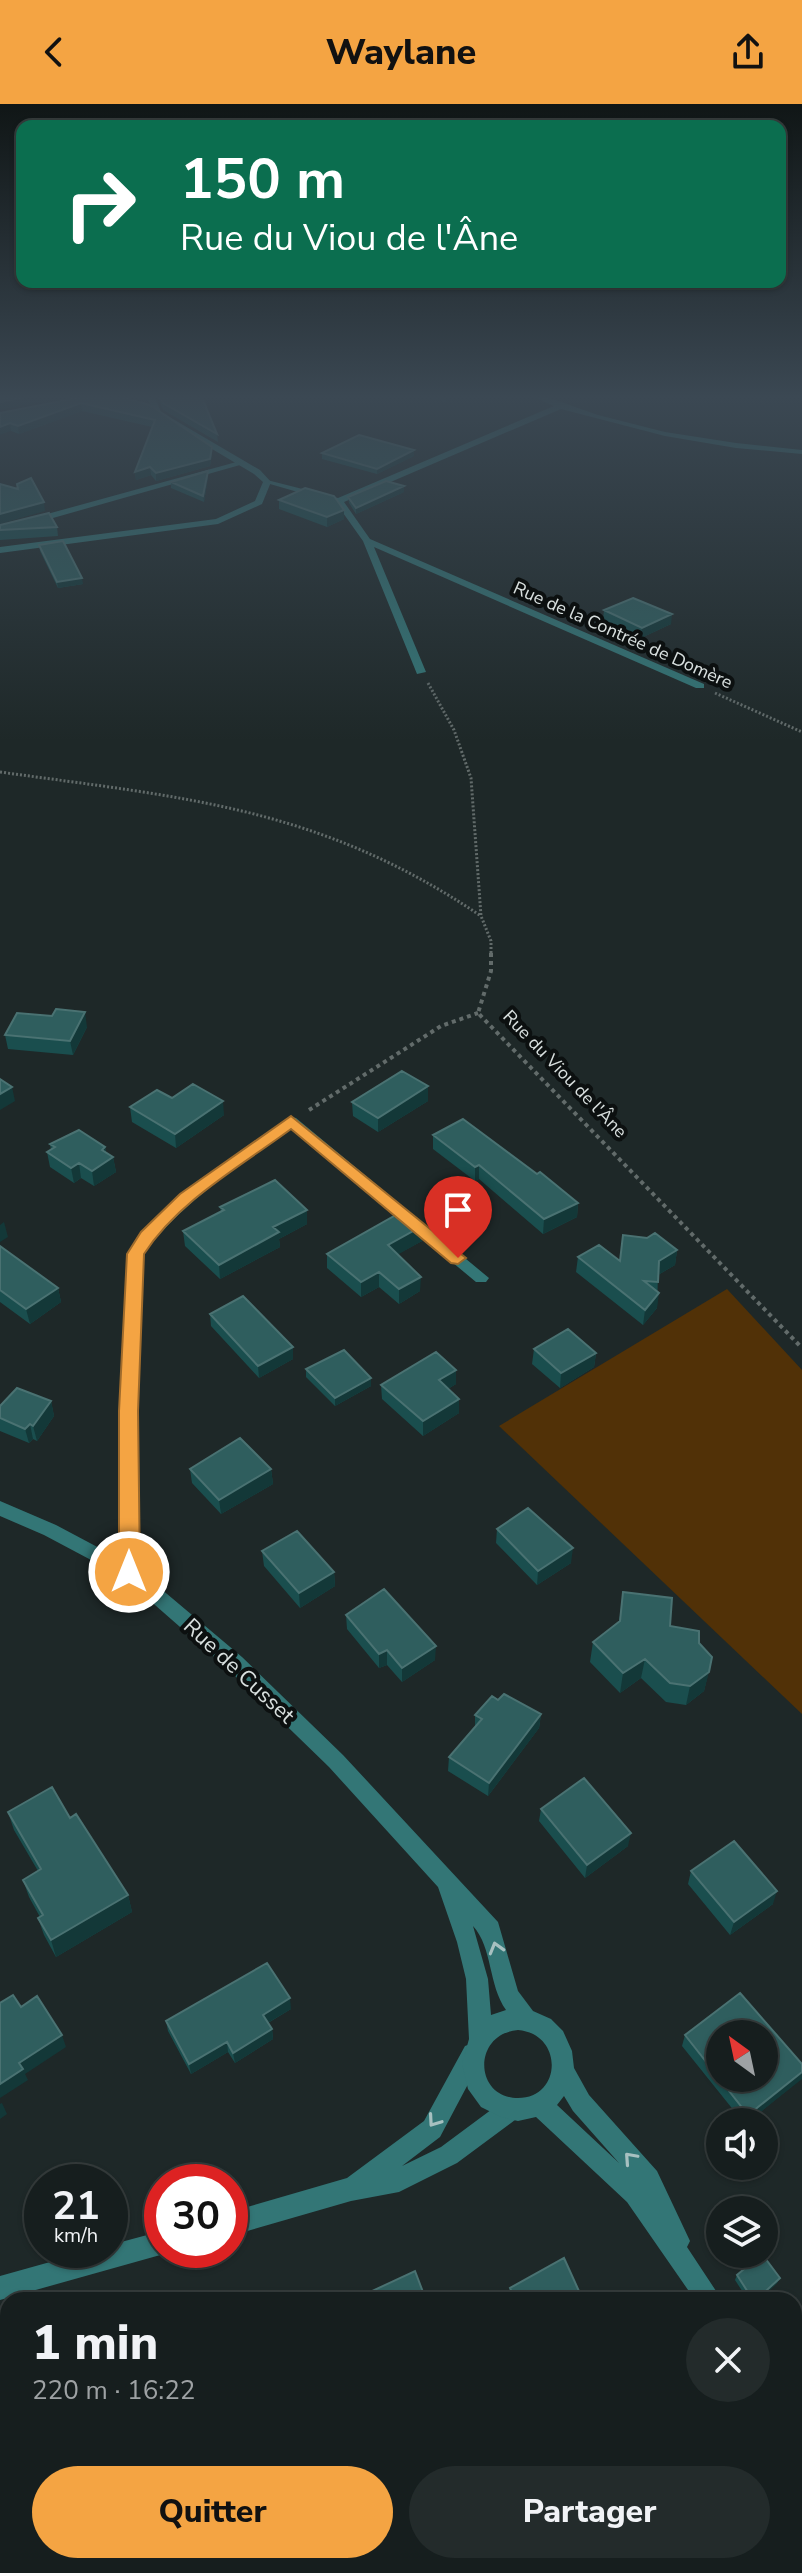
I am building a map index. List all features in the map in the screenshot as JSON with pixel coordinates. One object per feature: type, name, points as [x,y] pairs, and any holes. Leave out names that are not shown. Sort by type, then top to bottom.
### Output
[{"type":"street","points":[[0,530],[72,510]]},
{"type":"street","points":[[0,550],[218,521],[241,510]]},
{"type":"street","points":[[345,510],[367,541],[421,672]]},
{"type":"street","name":"Rue de la Contrée de Domère","points":[[367,541],[700,686]]},
{"type":"street","points":[[129,1572],[129,1411],[135,1254],[147,1236],[186,1198],[291,1121],[481,1278]]},
{"type":"street","name":"Rue de Cusset","points":[[0,1508],[50,1530],[129,1572],[235,1663],[336,1761],[490,1929],[509,1996],[526,2019]]},
{"type":"street","name":"Rue de Cusset","points":[[444,1879],[471,1947],[482,2009],[476,2045]]},
{"type":"street","points":[[351,2189],[432,2129],[476,2045],[492,2025],[509,2018],[526,2019],[541,2025],[555,2039],[562,2055],[563,2070],[556,2090],[540,2105],[511,2109],[495,2103],[481,2089],[474,2074],[476,2045]]},
{"type":"street","points":[[563,2070],[581,2103],[649,2179],[694,2275]]},
{"type":"street","points":[[540,2105],[635,2194],[705,2292]]},
{"type":"street","points":[[248,2219],[351,2189],[399,2180],[449,2155],[511,2109]]},
{"type":"street","points":[[0,2288],[144,2248]]},
{"type":"path","name":"Rue du Viou de l'Âne","points":[[421,672],[454,730],[471,778],[481,916],[491,941],[491,971],[478,1013],[802,1348]]},
{"type":"path","name":"Rue de la Contrée de Domère","points":[[700,686],[802,732]]},
{"type":"path","points":[[0,772],[262,814],[317,830],[430,880],[481,916]]},
{"type":"path","points":[[291,1121],[441,1026],[478,1013]]},
{"type":"shaded area","points":[[727,1289],[802,1370],[802,1714],[499,1426]]},
{"type":"building","points":[[308,510],[343,510],[327,517]]},
{"type":"building","points":[[49,513],[57,527],[0,530],[0,525]]},
{"type":"building","points":[[63,541],[82,578],[57,582],[39,545]]},
{"type":"building","points":[[633,598],[672,614],[642,628],[604,610]]},
{"type":"building","points":[[56,1009],[85,1012],[70,1041],[5,1035],[17,1013],[52,1016]]},
{"type":"building","points":[[402,1071],[428,1086],[378,1118],[352,1102]]},
{"type":"building","points":[[0,1079],[12,1087],[0,1094]]},
{"type":"building","points":[[193,1084],[223,1101],[175,1134],[130,1107],[157,1090],[172,1098]]},
{"type":"building","points":[[463,1119],[537,1174],[540,1172],[578,1203],[544,1219],[479,1165],[475,1167],[433,1135]]},
{"type":"building","points":[[79,1130],[105,1147],[102,1150],[113,1157],[92,1171],[79,1163],[71,1168],[47,1152],[55,1147],[50,1144]]},
{"type":"building","points":[[275,1180],[307,1210],[273,1227],[279,1232],[219,1265],[183,1231],[224,1210],[220,1207]]},
{"type":"building","points":[[403,1211],[422,1226],[388,1245],[421,1277],[399,1289],[379,1272],[361,1282],[327,1254]]},
{"type":"building","points":[[655,1233],[677,1250],[659,1261],[658,1282],[644,1281],[659,1293],[645,1310],[578,1257],[599,1245],[620,1261],[623,1235],[647,1238]]},
{"type":"building","points":[[0,1246],[58,1288],[26,1309],[0,1290]]},
{"type":"building","points":[[243,1296],[293,1347],[258,1366],[210,1314]]},
{"type":"building","points":[[568,1329],[596,1353],[561,1373],[534,1349]]},
{"type":"building","points":[[344,1350],[371,1378],[335,1398],[306,1369]]},
{"type":"building","points":[[436,1352],[456,1370],[439,1380],[459,1399],[423,1421],[381,1385]]},
{"type":"building","points":[[17,1388],[51,1401],[33,1426],[30,1424],[25,1429],[0,1418],[0,1406]]},
{"type":"building","points":[[240,1438],[271,1469],[219,1500],[190,1469]]},
{"type":"building","points":[[528,1508],[573,1548],[538,1571],[497,1529]]},
{"type":"building","points":[[297,1531],[334,1572],[299,1593],[262,1551]]},
{"type":"building","points":[[384,1589],[436,1646],[402,1668],[387,1650],[379,1654],[346,1615]]},
{"type":"building","points":[[623,1592],[672,1598],[670,1626],[699,1631],[699,1643],[712,1657],[709,1672],[690,1686],[670,1683],[645,1659],[623,1673],[593,1642],[620,1621]]},
{"type":"building","points":[[504,1694],[541,1714],[489,1783],[449,1757],[482,1719],[475,1715],[492,1696],[498,1700]]},
{"type":"building","points":[[584,1778],[631,1833],[587,1865],[541,1809]]},
{"type":"building","points":[[52,1787],[70,1818],[76,1814],[128,1895],[51,1940],[38,1918],[43,1915],[23,1880],[41,1869],[8,1812]]},
{"type":"building","points":[[734,1841],[777,1891],[734,1922],[691,1871]]},
{"type":"building","points":[[267,1963],[290,1998],[263,2015],[272,2029],[233,2053],[227,2042],[189,2064],[166,2021]]},
{"type":"building","points":[[740,1993],[764,2020],[706,2020],[706,2062],[685,2035]]},
{"type":"building","points":[[13,1995],[21,2007],[37,1996],[62,2035],[19,2063],[23,2069],[0,2084],[0,2003]]},
{"type":"building","points":[[778,2037],[802,2064],[802,2072],[778,2091]]},
{"type":"building","points":[[730,2092],[777,2092],[757,2108],[742,2108]]},
{"type":"building","points":[[564,2258],[579,2292],[512,2292],[510,2288]]},
{"type":"building","points":[[745,2268],[772,2268],[780,2278],[765,2292],[748,2292],[737,2275]]},
{"type":"building","points":[[415,2271],[423,2292],[370,2292]]},
{"type":"route","points":[[129,1572],[129,1411],[135,1254],[147,1236],[186,1198],[291,1121],[458,1258]]}]
